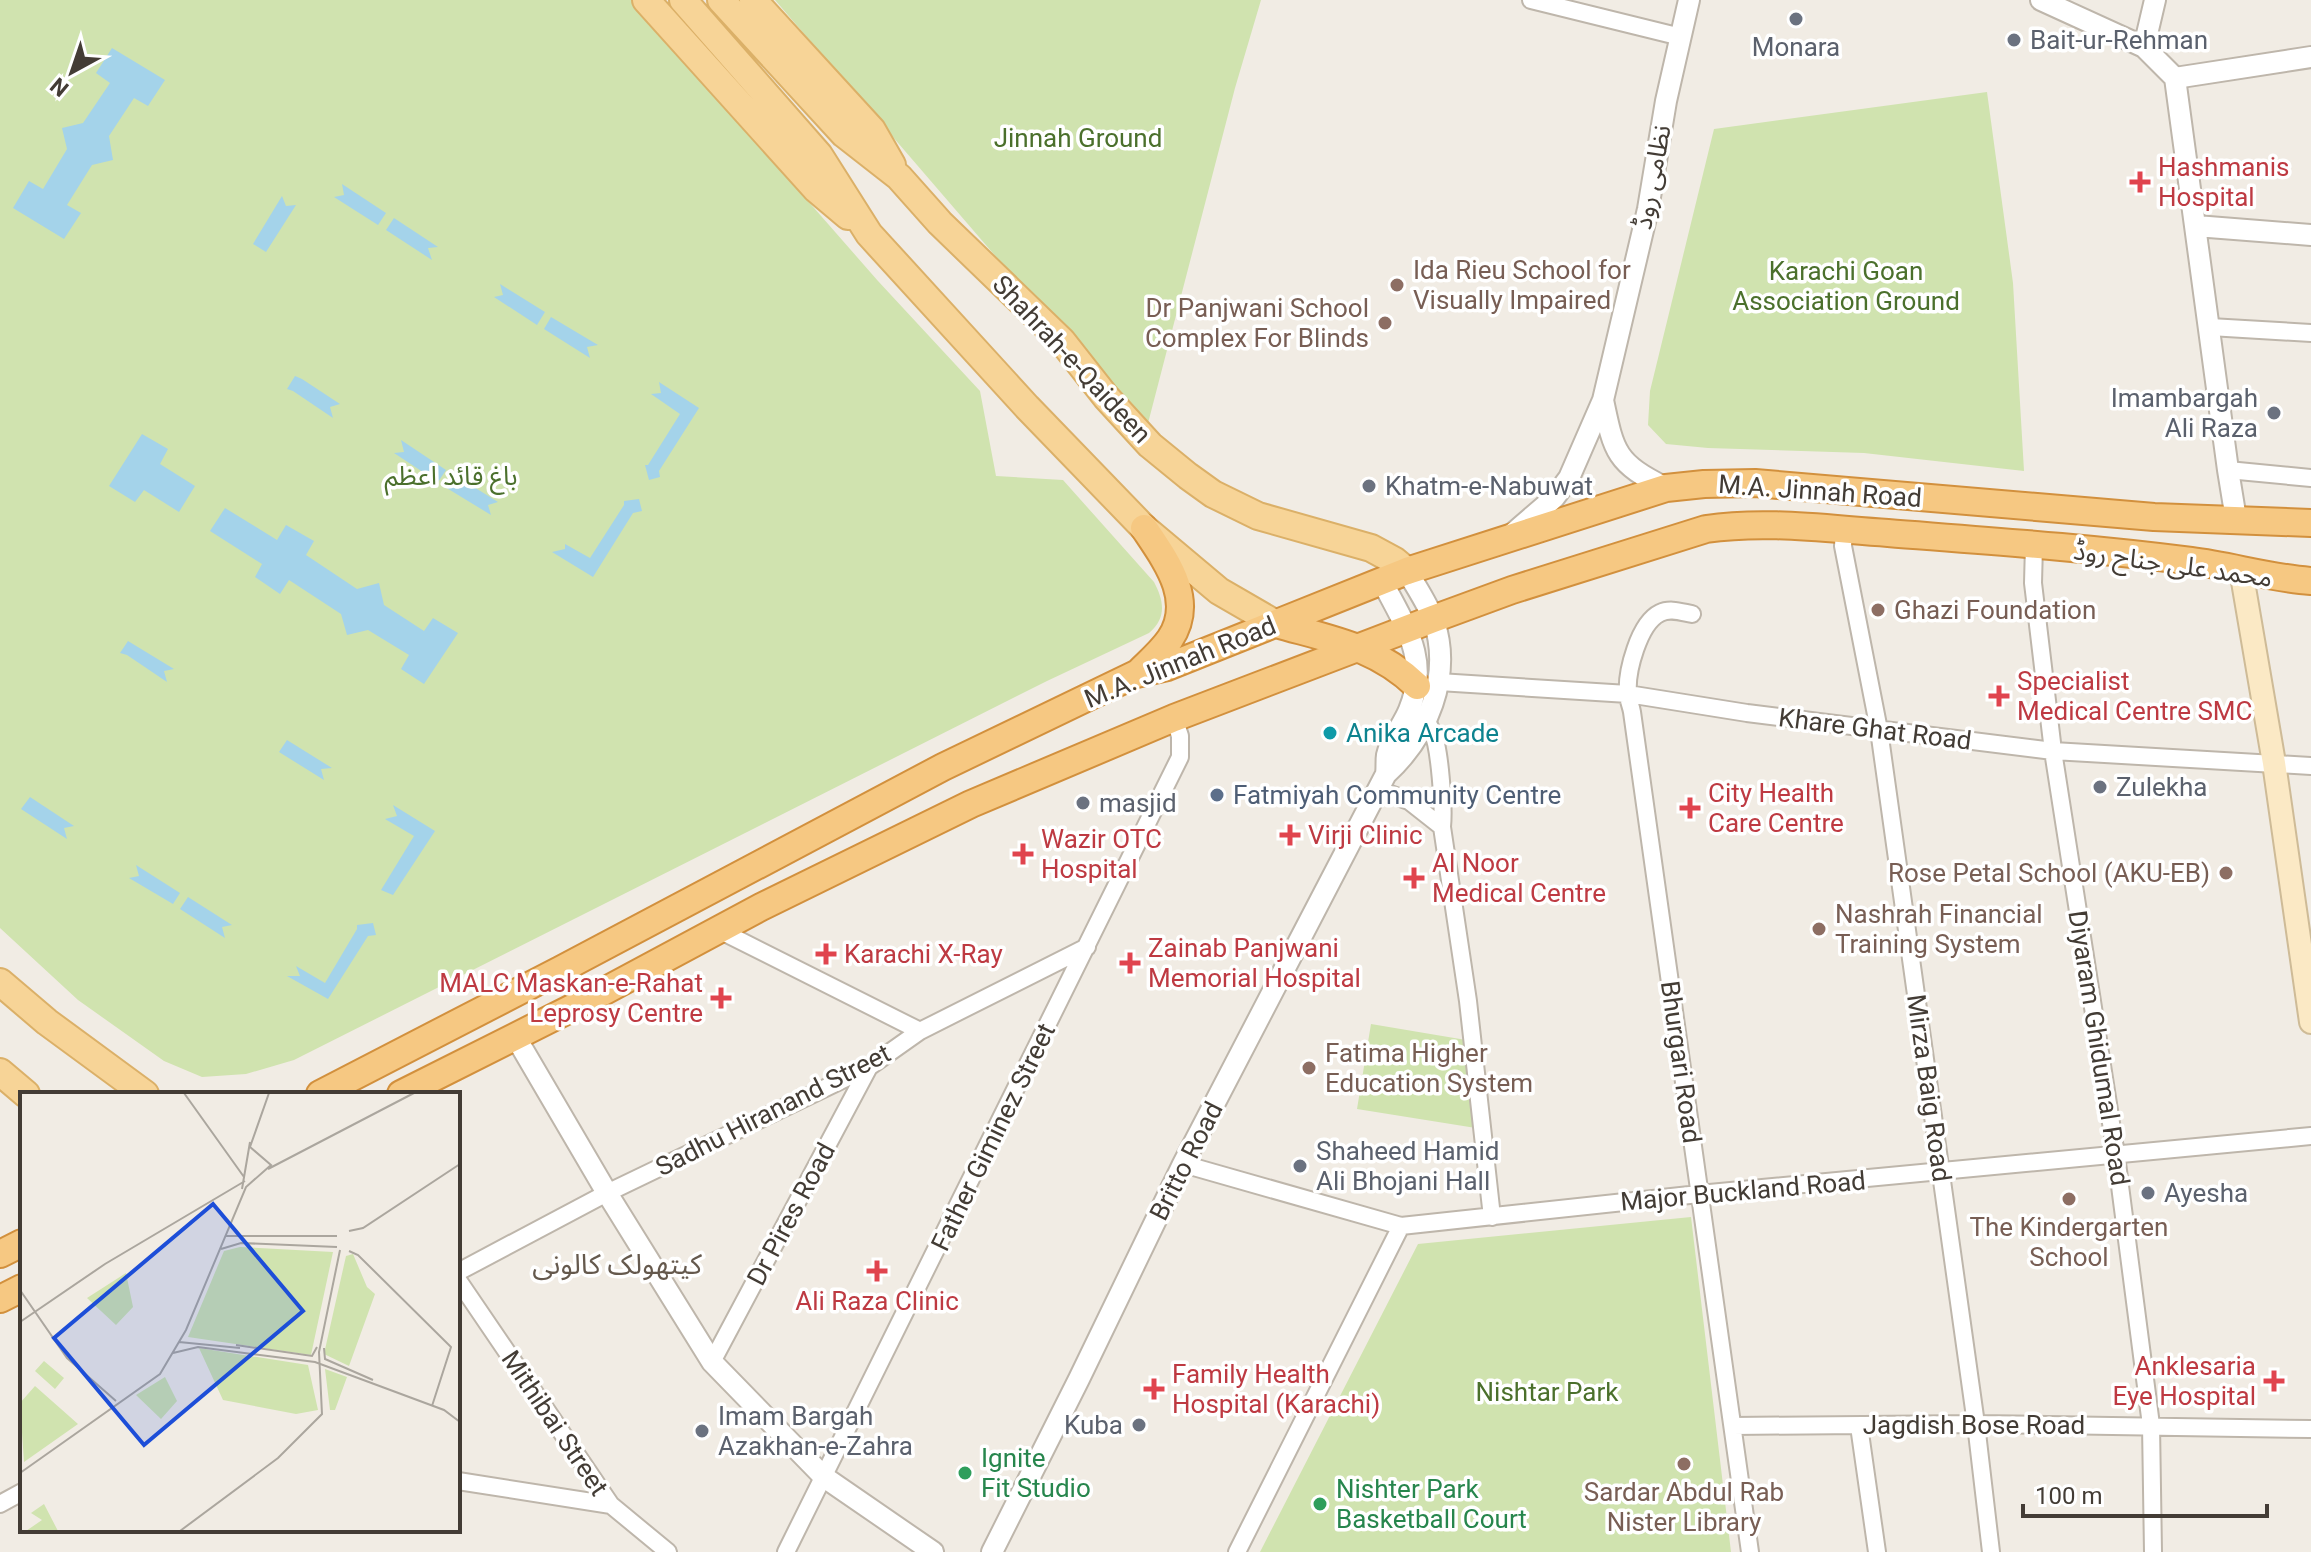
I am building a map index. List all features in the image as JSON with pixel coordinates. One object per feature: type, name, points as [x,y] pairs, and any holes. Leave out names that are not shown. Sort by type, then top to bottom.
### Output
[{"type":"highway","name":"M.A. Jinnah Road","points":[[324,1092],[943,767],[1136,674],[1167,667],[1407,571],[1666,488],[1704,484],[1755,483],[2062,510]]},
{"type":"highway","name":"محمد علی جناح روڈ","points":[[2062,510],[2311,523]]},
{"type":"highway","name":"M.A. Jinnah Road","points":[[405,1092],[971,804],[1174,718],[1512,590],[1706,529],[1734,525],[1771,525],[2034,545]]},
{"type":"highway","points":[[1136,674],[1170,638],[1180,613],[1179,592],[1168,565],[1144,528]]},
{"type":"highway","name":"محمد علی جناح روڈ","points":[[2034,545],[2193,561],[2283,579],[2311,581]]},
{"type":"highway","points":[[1276,624],[1361,648],[1428,684]]},
{"type":"highway","points":[[0,1254],[20,1244]]},
{"type":"highway","points":[[0,1299],[20,1289]]},
{"type":"main road","points":[[646,0],[816,189],[869,234],[1027,407],[1144,528],[1219,591],[1276,624]]},
{"type":"main road","points":[[683,0],[819,155],[869,234]]},
{"type":"main road","name":"Shahrah-e-Qaideen","points":[[721,0],[844,134],[899,177],[940,223],[1062,341],[1106,397],[1150,445],[1213,494],[1258,516],[1371,548],[1407,571]]},
{"type":"main road","points":[[753,0],[872,130],[899,177]]},
{"type":"main road","points":[[819,155],[844,134]]},
{"type":"main road","points":[[2241,570],[2274,763],[2311,1022]]},
{"type":"main road","points":[[0,982],[47,1022],[142,1092]]},
{"type":"main road","points":[[0,1072],[24,1092]]},
{"type":"street","points":[[1531,0],[1681,37]]},
{"type":"street","name":"نظامی روڈ","points":[[1508,538],[1563,489],[1603,400],[1648,209],[1666,101],[1689,0]]},
{"type":"street","points":[[2041,0],[2144,47],[2175,78],[2236,519]]},
{"type":"street","points":[[2144,47],[2155,0]]},
{"type":"street","points":[[2175,78],[2311,57]]},
{"type":"street","points":[[2196,226],[2311,235]]},
{"type":"street","points":[[2210,327],[2311,333]]},
{"type":"street","name":"نظامی روڈ","points":[[1603,400],[1614,448],[1635,472],[1666,488]]},
{"type":"street","points":[[2228,470],[2311,478]]},
{"type":"street","name":"Mirza Baig Road","points":[[1844,530],[1843,546],[1879,730],[1976,1424],[1991,1552]]},
{"type":"street","name":"Diyaram Ghidumal Road","points":[[2034,545],[2033,583],[2053,751],[2116,1155],[2151,1425],[2153,1552]]},
{"type":"street","name":"Britto Road","points":[[992,1552],[1183,1164],[1382,782],[1387,753],[1416,716],[1428,684],[1441,664],[1433,619],[1407,571]]},
{"type":"street","name":"Britto Road","points":[[1382,581],[1407,630],[1428,684]]},
{"type":"street","name":"Bhurgari Road","points":[[1692,614],[1670,610],[1657,614],[1644,631],[1633,656],[1628,694],[1750,1552]]},
{"type":"street","name":"Khare Ghat Road","points":[[1428,684],[1628,694],[1747,713],[2053,751],[2311,766]]},
{"type":"street","points":[[1416,716],[1432,730],[1435,740],[1444,809],[1442,827],[1468,1001],[1492,1217]]},
{"type":"street","name":"Father Giminez Street","points":[[786,1552],[1180,757],[1180,736],[1174,718]]},
{"type":"street","points":[[1382,782],[1442,827]]},
{"type":"street","points":[[719,930],[920,1031]]},
{"type":"street","name":"Sadhu Hiranand Street","points":[[460,1271],[607,1193],[869,1067],[920,1031],[1087,947]]},
{"type":"street","points":[[515,1036],[607,1193],[712,1362],[824,1477],[933,1552]]},
{"type":"street","name":"Dr Pires Road","points":[[712,1362],[869,1067]]},
{"type":"street","name":"Major Buckland Road","points":[[1183,1164],[1401,1226],[1699,1194],[2311,1136]]},
{"type":"street","points":[[1237,1552],[1401,1226]]},
{"type":"street","name":"Mithibai Street","points":[[460,1283],[611,1505],[668,1552]]},
{"type":"street","name":"Jagdish Bose Road","points":[[1733,1426],[1976,1424],[2311,1429]]},
{"type":"street","points":[[1859,1426],[1877,1552]]},
{"type":"street","points":[[460,1481],[611,1505]]},
{"type":"street","points":[[0,1504],[20,1493]]},
{"type":"green space","name":"باغ قائد اعظم","points":[[0,0],[632,0],[878,281],[980,391],[996,476],[1063,480],[1154,582],[1162,603],[1159,621],[1149,633],[1047,681],[294,1060],[246,1074],[202,1077],[164,1061],[78,1000],[0,928]]},
{"type":"green space","name":"Jinnah Ground","points":[[775,0],[1261,0],[1235,88],[1146,431]]},
{"type":"green space","name":"Karachi Goan Association Ground","points":[[1987,92],[2013,283],[2024,471],[1864,453],[1666,444],[1648,425],[1650,391],[1714,129]]},
{"type":"green space","points":[[1371,1024],[1472,1041],[1482,1129],[1357,1109]]},
{"type":"green space","name":"Nishtar Park","points":[[1691,1217],[1731,1552],[1260,1552],[1418,1244]]},
{"type":"water","points":[[112,48],[165,80],[148,106],[134,98],[109,136],[113,160],[92,165],[67,205],[81,213],[64,239],[13,208],[29,181],[43,189],[67,149],[62,128],[83,123],[110,83],[96,73]]},
{"type":"water","points":[[342,184],[386,213],[378,225],[334,197],[344,195]]},
{"type":"water","points":[[282,196],[286,206],[296,205],[266,252],[253,244]]},
{"type":"water","points":[[394,218],[438,247],[428,248],[432,260],[386,230]]},
{"type":"water","points":[[500,284],[545,312],[537,325],[494,297],[503,295]]},
{"type":"water","points":[[551,317],[598,345],[587,347],[590,358],[544,329]]},
{"type":"water","points":[[295,376],[340,404],[330,407],[333,418],[287,389]]},
{"type":"water","points":[[659,382],[699,408],[659,471],[660,477],[649,480],[645,465],[648,465],[680,414],[651,394],[661,393]]},
{"type":"water","points":[[142,434],[168,449],[160,464],[195,486],[179,512],[144,490],[135,502],[109,486]]},
{"type":"water","points":[[401,440],[446,470],[438,482],[394,453],[404,452]]},
{"type":"water","points":[[453,474],[498,502],[488,505],[491,515],[445,487]]},
{"type":"water","points":[[639,499],[642,511],[633,513],[593,577],[552,552],[565,549],[565,544],[590,558],[624,501]]},
{"type":"water","points":[[225,508],[277,540],[286,525],[314,541],[306,555],[357,589],[379,583],[384,605],[424,631],[433,618],[458,633],[424,684],[401,669],[409,655],[368,630],[347,635],[341,614],[289,580],[280,594],[255,577],[262,564],[210,531]]},
{"type":"water","points":[[128,641],[174,669],[164,671],[167,682],[120,653]]},
{"type":"water","points":[[287,740],[332,768],[321,769],[324,780],[279,752]]},
{"type":"water","points":[[30,797],[74,826],[64,828],[67,839],[21,809]]},
{"type":"water","points":[[393,805],[435,831],[393,895],[381,890],[414,836],[385,819],[397,816]]},
{"type":"water","points":[[136,865],[180,893],[173,904],[129,878],[139,876]]},
{"type":"water","points":[[188,897],[232,925],[222,927],[225,938],[180,909]]},
{"type":"water","points":[[373,923],[376,935],[368,936],[328,999],[287,976],[300,976],[296,966],[325,983],[357,925]]},
{"type":"place","name":"Monara","points":[[1796,19]]},
{"type":"place","name":"Bait-ur-Rehman","points":[[2014,40]]},
{"type":"place","name":"Hashmanis Hospital","points":[[2140,182]]},
{"type":"place","name":"Ida Rieu School for Visually Impaired","points":[[1397,285]]},
{"type":"place","name":"Dr Panjwani School Complex For Blinds","points":[[1385,323]]},
{"type":"place","name":"Imambargah Ali Raza","points":[[2274,413]]},
{"type":"place","name":"Khatm-e-Nabuwat","points":[[1369,486]]},
{"type":"place","name":"Ghazi Foundation","points":[[1878,610]]},
{"type":"place","name":"Specialist Medical Centre SMC","points":[[1999,696]]},
{"type":"place","name":"Anika Arcade","points":[[1330,733]]},
{"type":"place","name":"Zulekha","points":[[2100,787]]},
{"type":"place","name":"Fatmiyah Community Centre","points":[[1217,795]]},
{"type":"place","name":"masjid","points":[[1083,803]]},
{"type":"place","name":"City Health Care Centre","points":[[1690,808]]},
{"type":"place","name":"Virji Clinic","points":[[1290,835]]},
{"type":"place","name":"Wazir OTC Hospital","points":[[1023,854]]},
{"type":"place","name":"Rose Petal School (AKU-EB)","points":[[2226,873]]},
{"type":"place","name":"Al Noor Medical Centre","points":[[1414,878]]},
{"type":"place","name":"Nashrah Financial Training System","points":[[1819,929]]},
{"type":"place","name":"Karachi X-Ray","points":[[826,954]]},
{"type":"place","name":"Zainab Panjwani Memorial Hospital","points":[[1130,963]]},
{"type":"place","name":"MALC Maskan-e-Rahat Leprosy Centre","points":[[721,998]]},
{"type":"place","name":"Fatima Higher Education System","points":[[1309,1068]]},
{"type":"place","name":"Shaheed Hamid Ali Bhojani Hall","points":[[1300,1166]]},
{"type":"place","name":"Ayesha","points":[[2148,1193]]},
{"type":"place","name":"The Kindergarten School","points":[[2069,1199]]},
{"type":"place","name":"Ali Raza Clinic","points":[[877,1271]]},
{"type":"place","name":"Anklesaria Eye Hospital","points":[[2274,1381]]},
{"type":"place","name":"Family Health Hospital (Karachi)","points":[[1154,1389]]},
{"type":"place","name":"Kuba","points":[[1139,1425]]},
{"type":"place","name":"Imam Bargah Azakhan-e-Zahra","points":[[702,1431]]},
{"type":"place","name":"Sardar Abdul Rab Nister Library","points":[[1684,1464]]},
{"type":"place","name":"Ignite Fit Studio","points":[[965,1473]]},
{"type":"place","name":"Nishter Park Basketball Court","points":[[1320,1504]]},
{"type":"district","name":"کیتھولک کالونی","points":[[617,1264]]}]
